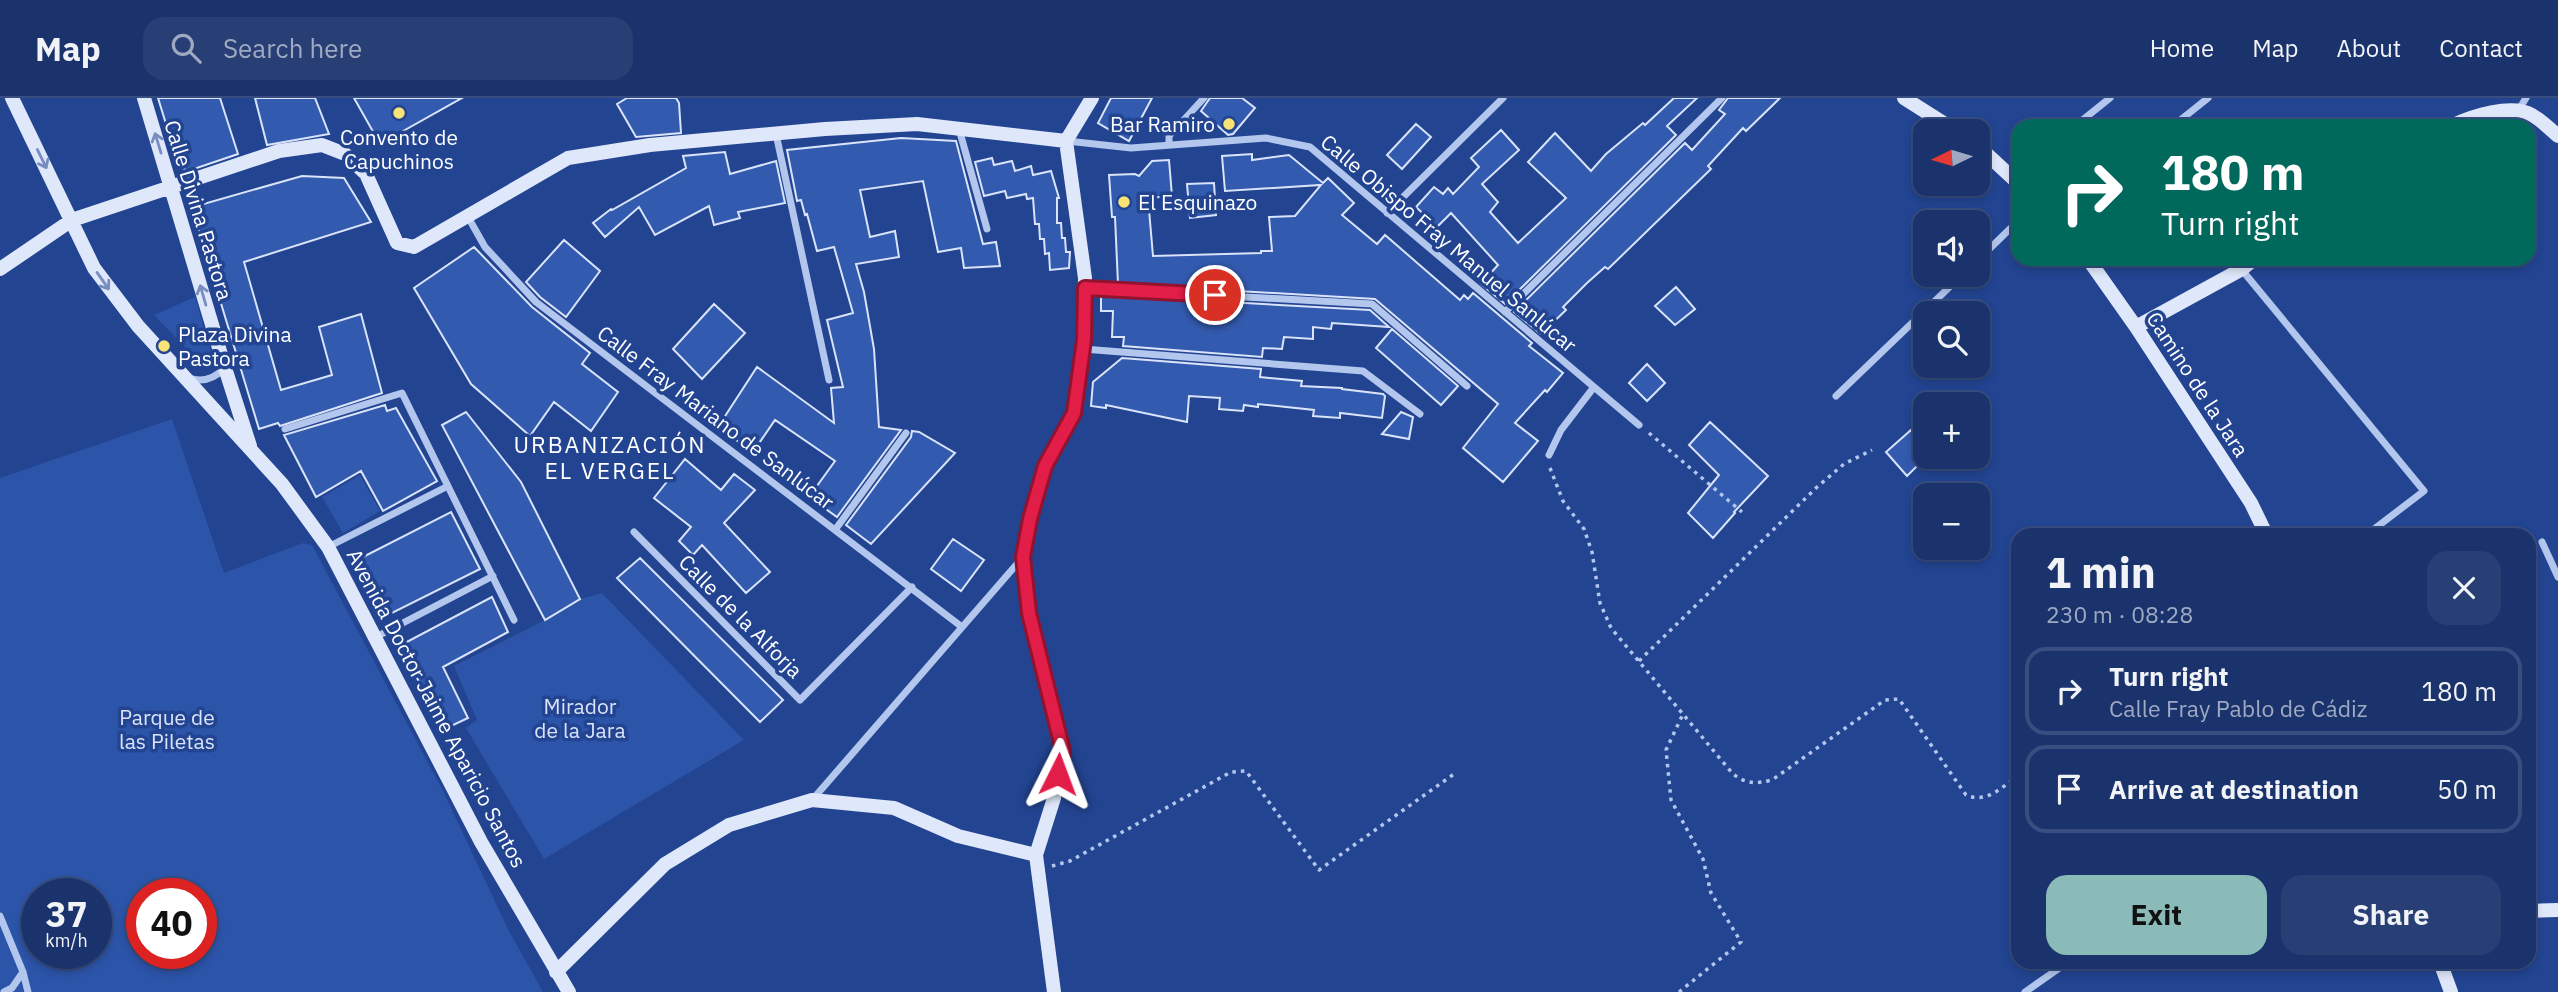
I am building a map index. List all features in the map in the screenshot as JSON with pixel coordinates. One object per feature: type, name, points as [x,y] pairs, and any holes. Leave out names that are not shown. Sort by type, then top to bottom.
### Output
[{"type":"street","points":[[12,98],[94,268],[138,326],[253,454]]},
{"type":"street","name":"Calle Divina Pastora","points":[[144,98],[253,454]]},
{"type":"street","points":[[1054,992],[1037,862],[1063,751],[1029,613],[1023,557],[1030,519],[1045,466],[1074,413],[1082,349],[1085,288],[1066,141],[1092,98]]},
{"type":"street","points":[[1169,145],[1169,136],[1204,98]]},
{"type":"street","points":[[1387,213],[1503,98]]},
{"type":"street","points":[[1505,312],[1722,98]]},
{"type":"street","points":[[1904,98],[1937,119]]},
{"type":"street","points":[[2084,119],[2110,98]]},
{"type":"street","points":[[2182,119],[2208,98]]},
{"type":"street","points":[[2517,111],[2526,98]]},
{"type":"street","points":[[2467,119],[2503,110],[2530,113],[2558,136]]},
{"type":"street","points":[[0,269],[72,220],[279,151],[322,145],[345,154],[366,174],[397,243],[414,247],[568,158],[650,145],[917,124],[1066,141]]},
{"type":"street","points":[[959,128],[987,229]]},
{"type":"street","points":[[776,134],[829,380]]},
{"type":"street","name":"Calle Obispo Fray Manuel Sanlúcar","points":[[1066,141],[1131,148],[1266,138],[1310,147],[1639,425]]},
{"type":"street","points":[[1990,156],[2011,173]]},
{"type":"street","name":"Calle Fray Mariano de Sanlúcar","points":[[468,217],[485,247],[537,302],[962,627]]},
{"type":"street","points":[[1990,248],[2011,228]]},
{"type":"street","name":"Camino de la Jara","points":[[2093,266],[2251,503],[2263,528]]},
{"type":"street","points":[[2136,327],[2246,266]]},
{"type":"street","points":[[2242,269],[2424,491],[2375,528]]},
{"type":"street","points":[[1836,396],[1950,287]]},
{"type":"street","points":[[1085,288],[1372,304],[1467,386]]},
{"type":"street","points":[[1082,349],[1363,371],[1420,414]]},
{"type":"street","points":[[185,377],[195,380],[208,379],[217,376],[225,368]]},
{"type":"street","points":[[1549,455],[1561,430],[1594,387]]},
{"type":"street","points":[[285,429],[402,393],[514,620]]},
{"type":"street","points":[[835,530],[906,433]]},
{"type":"street","name":"Avenida Doctor Jaime Aparicio Santos","points":[[253,454],[282,484],[328,547],[481,842],[569,992]]},
{"type":"street","points":[[328,547],[448,486]]},
{"type":"street","name":"Calle de la Alforja","points":[[634,533],[800,700],[912,587]]},
{"type":"street","points":[[2542,542],[2558,577]]},
{"type":"street","points":[[812,800],[1023,557]]},
{"type":"street","points":[[376,637],[493,576]]},
{"type":"street","points":[[556,972],[665,864],[729,825],[812,800],[894,808],[958,836],[1037,862]]},
{"type":"street","points":[[2536,911],[2558,910]]},
{"type":"street","points":[[0,916],[23,972],[28,992]]},
{"type":"street","points":[[2025,992],[2058,969]]},
{"type":"street","points":[[2443,969],[2451,992]]},
{"type":"street","points":[[4,992],[12,988],[23,972]]},
{"type":"path","points":[[1639,425],[1742,512]]},
{"type":"path","points":[[1639,662],[1816,488],[1844,464],[1872,450]]},
{"type":"path","points":[[1549,455],[1556,486],[1563,501],[1584,528],[1604,616],[1733,774],[1743,781],[1757,784],[1772,780],[1885,700],[1894,698],[1899,699],[1966,794],[1973,798],[1987,798],[2011,781]]},
{"type":"path","points":[[1679,992],[1741,942],[1712,893],[1703,859],[1671,800],[1666,750],[1683,715]]},
{"type":"path","points":[[1037,862],[1070,861],[1231,772],[1245,771],[1319,870],[1454,774]]},
{"type":"green space","points":[[195,297],[214,362],[214,367],[206,369],[154,315]]},
{"type":"green space","name":"Parque de las Piletas","points":[[172,419],[224,573],[303,543],[312,545],[443,791],[508,929],[543,992],[0,992],[0,478]]},
{"type":"green space","points":[[360,475],[380,511],[343,533],[322,497]]},
{"type":"green space","name":"Mirador de la Jara","points":[[602,593],[744,740],[544,859],[466,728],[477,720],[454,666],[545,620],[580,599]]},
{"type":"building","points":[[158,98],[220,98],[238,154],[188,171],[179,166]]},
{"type":"building","points":[[255,98],[315,98],[329,134],[267,145]]},
{"type":"building","name":"Convento de Capuchinos","points":[[354,98],[462,98],[380,144]]},
{"type":"building","points":[[627,98],[676,98],[679,103],[681,133],[636,137],[617,104]]},
{"type":"building","points":[[1111,98],[1152,98],[1129,141],[1098,123]]},
{"type":"building","name":"Bar Ramiro","points":[[1210,98],[1242,98],[1255,108],[1233,134],[1228,135],[1201,111]]},
{"type":"building","points":[[1674,98],[1697,98],[1667,126],[1676,135],[1505,304],[1481,284],[1498,265],[1451,213],[1437,227],[1416,207],[1434,187],[1443,194],[1448,188],[1453,194],[1479,167],[1471,158],[1501,130],[1519,150],[1482,184],[1498,202],[1490,212],[1518,243],[1566,198],[1528,162],[1555,133],[1591,171],[1606,154],[1643,123],[1645,125]]},
{"type":"building","points":[[1728,98],[1780,98],[1746,131],[1743,128],[1708,166],[1711,169],[1608,269],[1605,267],[1587,283],[1563,307],[1566,310],[1541,334],[1514,312],[1685,143],[1692,150],[1725,114],[1719,110]]},
{"type":"building","points":[[1416,124],[1431,137],[1402,169],[1387,155]]},
{"type":"building","points":[[901,138],[956,141],[983,244],[996,242],[1000,266],[964,268],[961,248],[938,252],[923,181],[860,190],[870,237],[895,231],[899,257],[856,264],[874,349],[879,427],[901,430],[837,517],[809,497],[835,461],[775,420],[753,452],[718,427],[757,367],[834,423],[831,388],[843,387],[827,320],[853,313],[834,247],[817,251],[807,214],[805,215],[801,200],[797,201],[787,150]]},
{"type":"building","points":[[725,152],[730,174],[776,161],[785,203],[738,212],[740,218],[714,225],[709,206],[655,235],[639,207],[605,237],[593,223],[611,209],[686,168],[683,156]]},
{"type":"building","points":[[1252,154],[1252,160],[1289,155],[1323,183],[1328,178],[1354,203],[1342,215],[1377,244],[1385,235],[1460,300],[1464,295],[1468,299],[1473,293],[1532,343],[1529,346],[1563,373],[1515,423],[1538,441],[1503,482],[1463,448],[1498,404],[1375,299],[1118,284],[1115,217],[1112,217],[1109,175],[1139,176],[1152,161],[1169,160],[1172,196],[1148,198],[1153,256],[1261,253],[1272,251],[1269,217],[1295,216],[1321,185],[1225,191],[1222,156]]},
{"type":"building","points":[[992,158],[994,165],[1012,161],[1015,171],[1031,166],[1033,175],[1051,171],[1059,198],[1057,223],[1061,223],[1066,252],[1070,252],[1069,268],[1050,270],[1049,253],[1045,254],[1039,224],[1035,224],[1033,198],[1027,199],[1026,194],[1007,198],[1005,191],[984,196],[975,162]]},
{"type":"building","points":[[302,176],[344,178],[371,222],[244,262],[281,390],[332,375],[319,327],[361,314],[382,393],[280,426],[278,423],[259,429],[197,224],[200,205]]},
{"type":"building","points":[[1214,183],[1216,215],[1190,218],[1187,184]]},
{"type":"building","points":[[564,240],[600,271],[566,317],[526,282]]},
{"type":"building","points":[[474,247],[532,307],[590,353],[582,364],[618,392],[591,431],[554,402],[530,436],[471,384],[414,288]]},
{"type":"building","points":[[1676,287],[1695,309],[1675,325],[1655,306]]},
{"type":"building","points":[[1101,295],[1370,310],[1389,327],[1332,323],[1331,329],[1313,327],[1313,339],[1284,337],[1282,349],[1263,348],[1262,357],[1123,346],[1124,337],[1112,337],[1113,311],[1101,311]]},
{"type":"building","points":[[714,304],[745,333],[702,379],[673,349]]},
{"type":"building","points":[[1392,329],[1458,386],[1441,405],[1376,348]]},
{"type":"building","points":[[1122,358],[1261,369],[1260,377],[1302,381],[1301,386],[1383,394],[1382,418],[1340,413],[1340,418],[1313,416],[1314,410],[1258,404],[1258,407],[1244,405],[1243,411],[1219,409],[1220,398],[1189,396],[1187,422],[1106,405],[1106,408],[1091,406],[1093,382]]},
{"type":"building","points":[[1647,364],[1665,383],[1647,401],[1629,383]]},
{"type":"building","points":[[385,405],[387,411],[396,408],[437,481],[383,511],[361,471],[316,497],[284,435]]},
{"type":"building","points":[[466,412],[521,482],[580,599],[545,620],[442,425]]},
{"type":"building","points":[[1401,412],[1413,417],[1409,439],[1382,434]]},
{"type":"building","points":[[1710,422],[1768,476],[1713,538],[1688,513],[1719,475],[1689,445]]},
{"type":"building","points":[[1911,430],[1913,432],[1914,469],[1907,476],[1886,452]]},
{"type":"building","points":[[912,431],[919,432],[955,453],[871,544],[846,525],[911,437]]},
{"type":"building","points":[[685,459],[721,490],[734,474],[755,490],[724,523],[770,572],[746,593],[702,545],[693,555],[679,541],[691,527],[654,498]]},
{"type":"building","points":[[451,512],[480,569],[386,616],[357,560]]},
{"type":"building","points":[[953,539],[984,560],[961,591],[931,569]]},
{"type":"building","points":[[640,558],[783,700],[760,722],[617,578]]},
{"type":"building","points":[[492,597],[508,632],[443,667],[468,718],[449,727],[434,700],[426,704],[417,686],[420,684],[401,645]]},
{"type":"place","name":"Convento de Capuchinos","points":[[399,113]]},
{"type":"place","name":"Bar Ramiro","points":[[1229,124]]},
{"type":"place","name":"El Esquinazo","points":[[1124,202]]},
{"type":"place","name":"Plaza Divina Pastora","points":[[164,346]]},
{"type":"district","name":"URBANIZACIÓN EL VERGEL","points":[[610,457]]},
{"type":"route","points":[[1058,774],[1063,751],[1029,613],[1023,557],[1030,519],[1045,466],[1074,413],[1084,340],[1085,288],[1215,295]]}]
